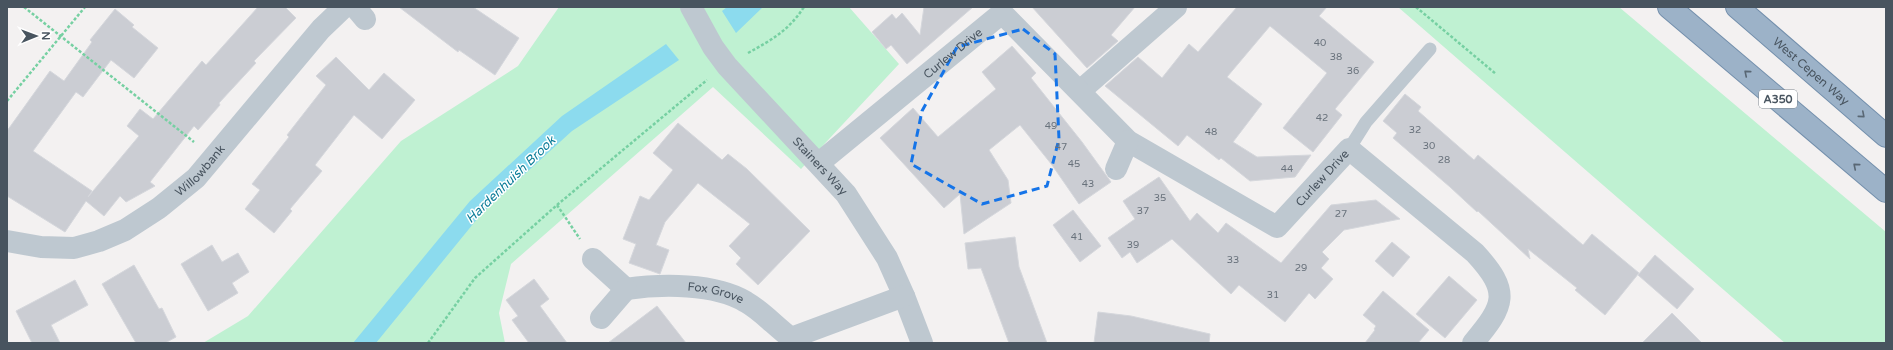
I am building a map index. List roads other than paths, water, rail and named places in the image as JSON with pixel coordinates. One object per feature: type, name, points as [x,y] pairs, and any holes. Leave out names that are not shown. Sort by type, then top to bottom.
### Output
[{"type":"highway","name":"A350","points":[[1670,7],[1886,191]]},
{"type":"highway","name":"West Cepen Way","points":[[1737,7],[1886,136]]},
{"type":"street","name":"Willowbank","points":[[9,247],[74,248],[99,241],[131,227],[159,208],[202,183],[214,157],[322,29],[344,7]]},
{"type":"street","name":"Stainers Way","points":[[691,7],[713,47],[727,66],[846,194],[868,226],[887,258],[904,296],[922,343]]},
{"type":"street","points":[[1080,91],[1176,7]]},
{"type":"street","name":"Curlew Drive","points":[[819,164],[1000,10],[1128,141],[1277,227],[1349,150],[1475,253],[1488,267],[1498,285],[1500,302],[1492,320],[1473,343]]},
{"type":"street","points":[[1116,169],[1128,141]]},
{"type":"street","points":[[593,259],[626,289],[601,318]]},
{"type":"street","name":"Fox Grove","points":[[626,289],[658,285],[720,291],[746,302],[791,341],[904,296]]},
{"type":"lane","points":[[1349,150],[1366,122],[1430,49]]},
{"type":"water","points":[[727,7],[763,7],[736,33],[722,11]]},
{"type":"water","name":"Hardenhuish Brook","points":[[666,44],[679,60],[572,131],[482,213],[376,343],[353,343],[470,201],[562,116]]}]
